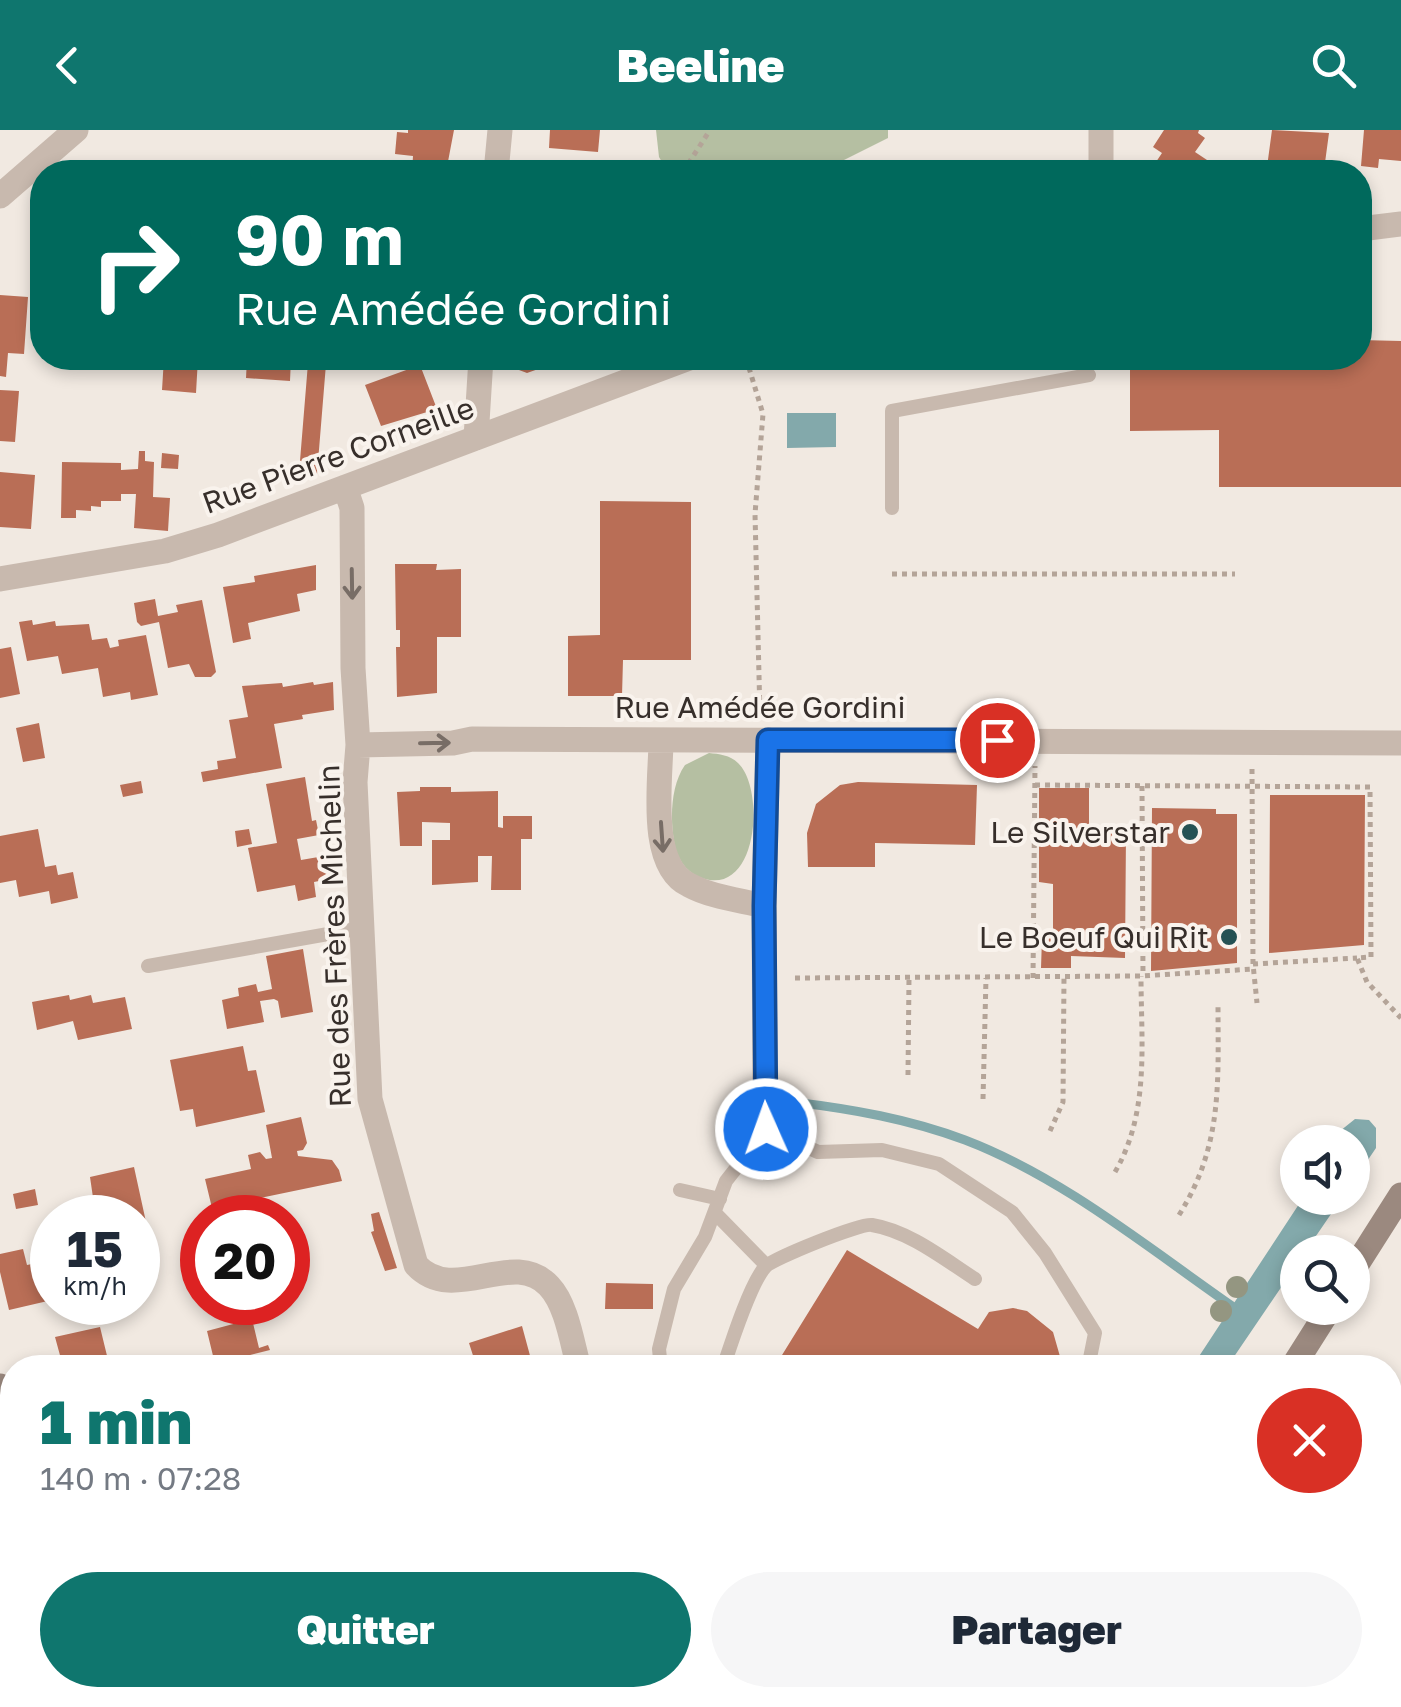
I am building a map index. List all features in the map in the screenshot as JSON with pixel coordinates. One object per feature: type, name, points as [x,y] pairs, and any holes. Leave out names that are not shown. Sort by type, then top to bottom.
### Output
[{"type":"main road","points":[[1370,1244],[1401,1196]]},
{"type":"main road","points":[[1300,1355],[1319,1325]]},
{"type":"street","points":[[41,160],[76,130]]},
{"type":"street","points":[[497,160],[500,130]]},
{"type":"street","points":[[1101,130],[1101,160]]},
{"type":"street","points":[[0,196],[30,170]]},
{"type":"street","points":[[1372,228],[1401,224]]},
{"type":"street","points":[[476,438],[480,370]]},
{"type":"street","name":"Rue Pierre Corneille","points":[[0,579],[164,551],[218,535],[656,370]]},
{"type":"street","name":"Rue des Frères Michelin","points":[[345,488],[352,508],[353,668],[358,744],[355,782],[370,1099],[416,1265],[425,1275],[439,1281],[533,1274],[549,1285],[559,1302],[575,1355]]},
{"type":"street","name":"Rue Amédée Gordini","points":[[358,744],[510,739],[1401,743]]},
{"type":"street","points":[[662,740],[661,842],[673,874],[688,886],[764,906]]},
{"type":"street","points":[[764,740],[766,1116]]},
{"type":"lane","points":[[892,508],[892,411],[1088,375]]},
{"type":"lane","points":[[148,966],[362,928]]},
{"type":"lane","points":[[660,1355],[674,1289],[718,1206],[726,1180],[766,1116],[818,1152],[882,1150],[939,1164],[1012,1212],[1046,1253],[1095,1333],[1091,1355]]},
{"type":"lane","points":[[680,1190],[718,1206],[766,1265]]},
{"type":"lane","points":[[727,1355],[736,1326],[766,1265],[835,1233],[870,1224],[913,1240],[975,1279]]},
{"type":"path","points":[[691,160],[710,130]]},
{"type":"path","points":[[750,370],[763,414],[755,514],[764,740]]},
{"type":"path","points":[[892,574],[1235,574]]},
{"type":"path","points":[[1033,978],[1035,740]]},
{"type":"path","points":[[1251,741],[1256,1003]]},
{"type":"path","points":[[795,978],[1142,976],[1371,957],[1370,787],[1035,785]]},
{"type":"path","points":[[1115,1172],[1131,1142],[1140,1102],[1142,786]]},
{"type":"path","points":[[1357,958],[1367,982],[1401,1018]]},
{"type":"path","points":[[872,978],[872,987]]},
{"type":"path","points":[[908,1074],[909,978]]},
{"type":"path","points":[[984,1099],[986,978]]},
{"type":"path","points":[[1050,1131],[1063,1102],[1064,978]]},
{"type":"path","points":[[1179,1216],[1203,1170],[1215,1130],[1218,1003]]},
{"type":"green space","points":[[656,130],[888,130],[888,138],[844,160],[659,157]]},
{"type":"green space","points":[[709,753],[738,763],[747,776],[754,817],[745,858],[734,873],[719,880],[699,877],[685,867],[677,853],[673,832],[673,802],[680,773],[685,765]]},
{"type":"water","points":[[787,413],[836,413],[836,447],[787,448]]},
{"type":"water","points":[[1355,1119],[1369,1120],[1376,1128],[1376,1148],[1370,1157],[1370,1125],[1348,1125]]},
{"type":"water","points":[[1292,1215],[1330,1215],[1317,1235],[1280,1235],[1280,1289],[1235,1355],[1200,1355]]},
{"type":"building","points":[[454,130],[448,160],[413,160],[413,156],[395,154],[397,132]]},
{"type":"building","points":[[550,130],[600,130],[598,152],[549,148]]},
{"type":"building","points":[[1164,130],[1199,130],[1205,138],[1195,152],[1207,160],[1157,160],[1162,153],[1153,147]]},
{"type":"building","points":[[1272,130],[1329,133],[1325,160],[1268,160]]},
{"type":"building","points":[[1364,130],[1401,130],[1401,161],[1379,159],[1378,168],[1372,167],[1372,160],[1362,160]]},
{"type":"building","points":[[0,295],[28,297],[24,354],[8,353],[6,377],[0,376]]},
{"type":"building","points":[[1372,340],[1401,341],[1401,487],[1219,487],[1219,430],[1130,431],[1130,370],[1372,370]]},
{"type":"building","points":[[163,370],[197,370],[196,393],[162,390]]},
{"type":"building","points":[[246,370],[290,370],[290,381],[246,378]]},
{"type":"building","points":[[307,370],[326,370],[317,474],[299,473]]},
{"type":"building","points":[[406,370],[422,370],[437,409],[381,426],[365,385]]},
{"type":"building","points":[[0,390],[19,391],[15,442],[0,441]]},
{"type":"building","points":[[139,451],[145,451],[145,461],[154,462],[153,497],[170,498],[168,531],[134,528],[136,494],[121,494],[121,501],[101,501],[101,507],[91,506],[91,511],[76,510],[76,518],[61,518],[62,462],[121,463],[121,470],[138,469]]},
{"type":"building","points":[[162,453],[179,455],[178,469],[161,468]]},
{"type":"building","points":[[0,472],[35,475],[31,529],[0,527]]},
{"type":"building","points":[[600,501],[691,502],[691,660],[623,660],[622,696],[568,696],[568,636],[600,635]]},
{"type":"building","points":[[395,564],[437,564],[436,570],[461,569],[461,637],[437,637],[437,693],[397,697],[396,647],[400,647],[400,630],[396,630]]},
{"type":"building","points":[[316,565],[316,590],[297,594],[300,611],[248,623],[251,639],[233,643],[223,587],[255,582],[254,576]]},
{"type":"building","points":[[155,599],[158,616],[178,612],[176,605],[202,600],[216,672],[211,677],[195,677],[189,664],[168,668],[159,622],[141,626],[137,622],[134,603]]},
{"type":"building","points":[[32,620],[33,625],[55,621],[56,626],[89,624],[92,640],[107,638],[110,648],[119,646],[118,640],[146,635],[158,695],[131,700],[130,692],[103,697],[98,668],[62,674],[58,656],[27,661],[19,622]]},
{"type":"building","points":[[11,647],[20,694],[0,698],[0,649]]},
{"type":"building","points":[[333,682],[334,710],[274,724],[282,768],[203,782],[201,772],[218,769],[217,761],[236,758],[229,720],[248,717],[242,686],[282,683],[283,687]]},
{"type":"building","points":[[39,723],[45,758],[23,762],[16,728]]},
{"type":"building","points":[[305,777],[312,821],[316,820],[319,835],[297,839],[301,860],[330,855],[334,878],[314,882],[316,897],[298,901],[295,885],[257,892],[248,848],[277,843],[266,784]]},
{"type":"building","points":[[141,781],[143,793],[123,797],[120,785]]},
{"type":"building","points":[[840,785],[977,785],[975,845],[875,843],[875,867],[808,867],[807,833],[816,804]]},
{"type":"building","points":[[420,787],[451,787],[451,792],[498,791],[498,827],[503,828],[503,816],[532,816],[532,839],[521,839],[521,890],[491,890],[492,856],[478,856],[478,882],[432,885],[432,840],[450,840],[450,823],[422,822],[422,846],[400,846],[397,792],[420,791]]},
{"type":"building","points":[[1039,788],[1089,788],[1089,832],[1126,832],[1125,958],[1071,956],[1071,968],[1041,968],[1042,938],[1053,938],[1053,884],[1039,882]]},
{"type":"building","points":[[1270,795],[1365,795],[1364,945],[1269,953]]},
{"type":"building","points":[[1152,808],[1216,809],[1216,814],[1237,814],[1237,963],[1151,971]]},
{"type":"building","points":[[38,829],[45,867],[56,865],[58,875],[73,872],[78,898],[51,904],[49,891],[19,897],[16,880],[0,883],[0,836]]},
{"type":"building","points":[[249,829],[252,844],[237,847],[235,831]]},
{"type":"building","points":[[303,949],[313,1012],[281,1018],[278,1001],[260,1001],[264,1022],[227,1029],[222,1000],[239,996],[238,988],[256,984],[258,992],[272,989],[266,956]]},
{"type":"building","points":[[69,995],[70,1000],[91,995],[93,1003],[125,997],[132,1029],[78,1040],[73,1021],[37,1030],[32,1002]]},
{"type":"building","points":[[243,1046],[248,1071],[256,1070],[265,1112],[196,1127],[193,1109],[180,1111],[170,1060]]},
{"type":"building","points":[[301,1117],[307,1143],[297,1151],[298,1156],[332,1160],[342,1181],[275,1195],[209,1195],[205,1179],[251,1169],[248,1155],[260,1152],[266,1159],[272,1158],[266,1125]]},
{"type":"building","points":[[134,1167],[140,1195],[93,1195],[90,1177]]},
{"type":"building","points":[[35,1189],[36,1195],[30,1195],[30,1206],[16,1209],[13,1194]]},
{"type":"building","points":[[379,1212],[397,1268],[385,1271],[371,1232],[371,1214]]},
{"type":"building","points":[[23,1249],[30,1264],[30,1305],[9,1310],[0,1254]]},
{"type":"building","points":[[847,1250],[978,1329],[989,1312],[1013,1308],[1027,1311],[1053,1332],[1060,1355],[782,1355]]},
{"type":"building","points":[[606,1283],[653,1284],[653,1309],[605,1309]]},
{"type":"building","points":[[230,1325],[253,1325],[259,1348],[268,1345],[270,1350],[250,1355],[213,1355],[207,1331]]},
{"type":"building","points":[[522,1326],[530,1355],[473,1355],[469,1343]]},
{"type":"building","points":[[100,1327],[107,1355],[60,1355],[55,1337]]},
{"type":"waterway","points":[[793,1102],[902,1121],[1001,1155],[1070,1193],[1232,1306]]},
{"type":"place","name":"Le Silverstar","points":[[1190,832]]},
{"type":"place","name":"Le Boeuf Qui Rit","points":[[1229,937]]},
{"type":"route","points":[[766,1129],[764,906],[768,740],[997,740]]}]
